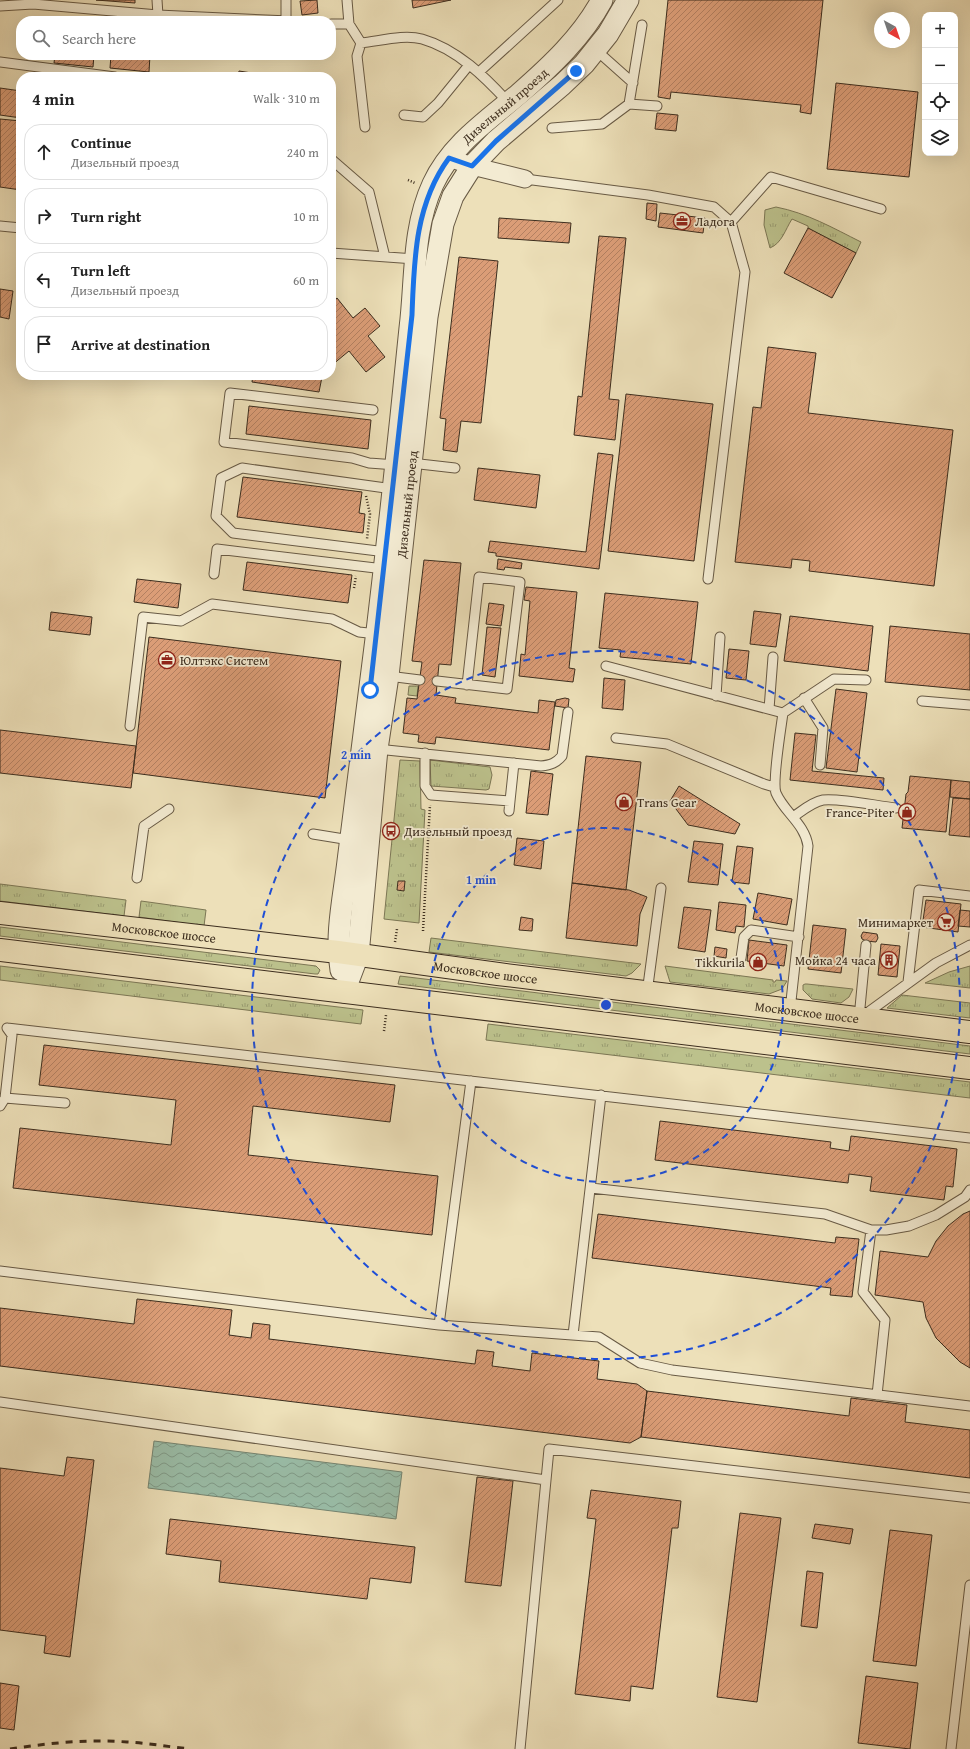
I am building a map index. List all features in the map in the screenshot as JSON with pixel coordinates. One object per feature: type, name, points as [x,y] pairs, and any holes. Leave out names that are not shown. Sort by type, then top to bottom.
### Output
[{"type":"main road","name":"Московское шоссе","points":[[0,913],[348,954],[859,1020],[970,1032]]},
{"type":"main road","points":[[0,950],[970,1068]]},
{"type":"street","name":"Дизельный проезд","points":[[344,992],[348,954],[388,676],[404,464],[415,259],[419,228],[427,198],[440,170],[449,158],[470,135],[552,64],[573,42],[592,17],[602,0]]},
{"type":"street","name":"Дизельный проезд","points":[[348,954],[350,840],[377,634],[393,489],[404,464],[440,238],[452,198],[472,166],[496,141],[562,85],[596,50],[614,25],[628,0]]},
{"type":"street","points":[[449,158],[472,166],[525,179]]},
{"type":"lane","points":[[157,0],[158,15]]},
{"type":"lane","points":[[286,0],[288,16]]},
{"type":"lane","points":[[347,0],[349,24],[361,43],[357,56],[364,127]]},
{"type":"lane","points":[[479,72],[558,0]]},
{"type":"lane","points":[[0,6],[33,2],[180,16]]},
{"type":"lane","points":[[336,24],[349,24]]},
{"type":"lane","points":[[629,104],[642,25]]},
{"type":"lane","points":[[361,43],[406,38],[422,39],[438,46],[479,72],[508,102]]},
{"type":"lane","points":[[596,50],[633,83]]},
{"type":"lane","points":[[0,62],[77,72]]},
{"type":"lane","points":[[404,115],[423,117],[438,103],[469,65]]},
{"type":"lane","points":[[552,128],[602,124],[629,104],[657,106]]},
{"type":"lane","points":[[336,163],[369,192],[385,257]]},
{"type":"lane","points":[[731,222],[771,177],[881,209]]},
{"type":"lane","points":[[525,179],[648,195],[714,207],[731,222],[744,272],[708,578]]},
{"type":"lane","points":[[0,226],[16,228]]},
{"type":"lane","points":[[336,253],[415,259]]},
{"type":"lane","points":[[373,410],[230,393],[224,442],[352,458],[369,463],[455,468]]},
{"type":"lane","points":[[385,560],[365,549],[233,533],[216,516],[221,478],[242,468],[393,489]]},
{"type":"lane","points":[[214,574],[217,549],[385,560]]},
{"type":"lane","points":[[437,682],[467,685],[507,689],[520,582],[479,577],[467,685]]},
{"type":"lane","points":[[130,726],[143,617],[181,621],[212,604],[332,619],[359,632],[377,634]]},
{"type":"lane","points":[[716,696],[720,637]]},
{"type":"lane","points":[[768,709],[773,657]]},
{"type":"lane","points":[[606,666],[783,713]]},
{"type":"lane","points":[[388,676],[420,680]]},
{"type":"lane","points":[[790,1010],[808,846],[804,831],[779,798],[774,786],[783,713],[834,679],[866,680]]},
{"type":"lane","points":[[804,698],[823,728],[820,765]]},
{"type":"lane","points":[[922,701],[970,705]]},
{"type":"lane","points":[[378,749],[541,766],[551,765],[558,761],[562,756],[568,712]]},
{"type":"lane","points":[[616,738],[667,744],[764,784],[774,786]]},
{"type":"lane","points":[[425,753],[425,786],[426,790],[431,794],[510,800]]},
{"type":"lane","points":[[509,811],[514,763]]},
{"type":"lane","points":[[793,817],[813,804],[823,800],[896,808]]},
{"type":"lane","points":[[137,878],[144,826],[169,809]]},
{"type":"lane","points":[[313,834],[350,840]]},
{"type":"lane","points":[[647,993],[661,888]]},
{"type":"lane","points":[[908,982],[919,890],[970,896]]},
{"type":"lane","points":[[741,958],[744,937],[752,930],[799,937]]},
{"type":"lane","points":[[859,1020],[866,945]]},
{"type":"lane","points":[[859,1020],[908,982],[936,963],[970,945]]},
{"type":"lane","points":[[0,1106],[5,1098],[12,1035],[7,1028],[970,1138]]},
{"type":"lane","points":[[439,1324],[471,1081]]},
{"type":"lane","points":[[573,1334],[602,1095]]},
{"type":"lane","points":[[5,1098],[65,1103]]},
{"type":"lane","points":[[591,1188],[825,1214],[872,1230],[886,1230],[909,1226],[936,1215],[965,1197],[970,1190]]},
{"type":"lane","points":[[872,1230],[863,1292],[885,1320],[877,1395]]},
{"type":"lane","points":[[0,1271],[439,1324],[599,1336],[640,1363],[672,1370],[970,1406]]},
{"type":"lane","points":[[0,1402],[546,1480]]},
{"type":"lane","points":[[520,1749],[549,1449],[970,1498]]},
{"type":"lane","points":[[951,1749],[970,1585]]},
{"type":"path","points":[[365,549],[370,514],[365,493],[366,485]]},
{"type":"path","points":[[423,931],[431,794]]},
{"type":"path","points":[[395,948],[397,929]]},
{"type":"path","points":[[384,1031],[386,1011]]},
{"type":"green space","points":[[776,207],[809,217],[861,242],[856,253],[808,228],[808,226],[792,219],[778,243],[770,248],[764,225],[765,210]]},
{"type":"green space","points":[[409,686],[418,686],[417,696],[408,695]]},
{"type":"green space","points":[[400,760],[420,761],[421,809],[425,810],[419,923],[384,919]]},
{"type":"green space","points":[[430,760],[490,767],[492,775],[489,789],[431,786]]},
{"type":"green space","points":[[0,884],[126,900],[124,916],[0,901]]},
{"type":"green space","points":[[141,901],[206,910],[204,926],[139,917]]},
{"type":"green space","points":[[0,927],[316,966],[320,970],[318,974],[315,974],[0,936]]},
{"type":"green space","points":[[431,938],[641,964],[632,973],[626,976],[429,952]]},
{"type":"green space","points":[[0,966],[363,1010],[361,1024],[0,980]]},
{"type":"green space","points":[[665,966],[773,980],[773,982],[776,980],[787,981],[782,989],[769,994],[670,982]]},
{"type":"green space","points":[[970,966],[970,988],[925,983],[949,972]]},
{"type":"green space","points":[[400,976],[970,1046],[970,1054],[398,984]]},
{"type":"green space","points":[[803,985],[853,989],[849,997],[841,1003],[812,999],[803,990]]},
{"type":"green space","points":[[902,995],[970,1003],[970,1018],[887,1008]]},
{"type":"green space","points":[[488,1024],[970,1082],[970,1098],[486,1040]]},
{"type":"water","points":[[154,1441],[402,1472],[396,1519],[148,1488]]},
{"type":"building","points":[[96,0],[135,0],[135,3]]},
{"type":"building","points":[[317,0],[318,13],[302,15],[300,1]]},
{"type":"building","points":[[412,0],[451,0],[413,8]]},
{"type":"building","points":[[668,0],[823,0],[811,114],[800,112],[801,105],[671,92],[670,99],[658,97]]},
{"type":"building","points":[[54,60],[94,60],[93,67],[54,63]]},
{"type":"building","points":[[111,60],[150,60],[149,72],[110,68]]},
{"type":"building","points":[[836,83],[918,92],[909,177],[827,169]]},
{"type":"building","points":[[0,88],[16,90],[16,117],[0,115]]},
{"type":"building","points":[[657,113],[678,115],[676,131],[655,129]]},
{"type":"building","points":[[0,119],[16,121],[16,189],[0,187]]},
{"type":"building","points":[[647,203],[657,204],[656,221],[646,219]]},
{"type":"building","points":[[660,213],[705,218],[703,233],[658,227]]},
{"type":"building","points":[[499,218],[571,223],[569,243],[498,238]]},
{"type":"building","points":[[808,228],[856,253],[832,298],[784,273]]},
{"type":"building","points":[[599,236],[626,238],[609,399],[619,400],[615,440],[574,435],[578,396],[582,397]]},
{"type":"building","points":[[459,257],[498,261],[481,423],[461,421],[457,452],[443,450],[446,419],[440,418]]},
{"type":"building","points":[[0,289],[13,291],[9,319],[0,317]]},
{"type":"building","points":[[337,298],[353,318],[365,308],[380,326],[368,336],[385,357],[366,372],[349,351],[336,362]]},
{"type":"building","points":[[768,347],[816,353],[808,413],[953,430],[934,586],[809,571],[810,561],[792,559],[791,568],[735,562],[753,407],[761,408]]},
{"type":"building","points":[[252,380],[321,380],[319,392],[252,382]]},
{"type":"building","points":[[626,394],[713,404],[694,561],[608,551]]},
{"type":"building","points":[[249,406],[371,420],[368,449],[246,434]]},
{"type":"building","points":[[598,453],[613,455],[599,569],[496,556],[496,553],[488,552],[490,541],[586,552]]},
{"type":"building","points":[[478,468],[540,475],[536,508],[474,500]]},
{"type":"building","points":[[243,477],[362,492],[359,513],[365,514],[363,533],[237,517]]},
{"type":"building","points":[[498,559],[522,563],[521,569],[505,567],[504,570],[497,569]]},
{"type":"building","points":[[424,560],[461,563],[451,665],[439,664],[436,695],[456,698],[455,703],[538,713],[539,700],[555,702],[549,750],[436,737],[435,744],[418,742],[419,735],[403,733],[407,698],[417,699],[422,662],[412,661]]},
{"type":"building","points":[[247,562],[352,575],[348,603],[243,590]]},
{"type":"building","points":[[137,579],[181,584],[178,608],[134,602]]},
{"type":"building","points":[[526,587],[577,592],[569,668],[575,669],[573,682],[519,676],[521,654],[525,655],[530,601],[524,600]]},
{"type":"building","points":[[605,593],[698,602],[691,664],[620,657],[621,650],[599,648]]},
{"type":"building","points":[[489,603],[504,605],[501,626],[486,624]]},
{"type":"building","points":[[754,611],[781,614],[776,647],[750,644]]},
{"type":"building","points":[[51,612],[92,617],[90,635],[49,630]]},
{"type":"building","points":[[790,616],[873,626],[868,671],[784,661]]},
{"type":"building","points":[[890,626],[970,634],[970,690],[885,682]]},
{"type":"building","points":[[487,627],[501,628],[495,677],[482,675]]},
{"type":"building","points":[[149,637],[341,661],[325,798],[133,773]]},
{"type":"building","points":[[729,649],[749,651],[746,680],[726,678]]},
{"type":"building","points":[[604,678],[625,680],[623,710],[602,708]]},
{"type":"building","points":[[836,689],[867,693],[857,772],[826,768]]},
{"type":"building","points":[[565,698],[569,699],[568,708],[555,706],[556,700]]},
{"type":"building","points":[[0,730],[136,746],[131,788],[0,773]]},
{"type":"building","points":[[795,733],[816,735],[812,771],[884,778],[883,790],[790,780]]},
{"type":"building","points":[[586,756],[641,762],[626,890],[572,883]]},
{"type":"building","points":[[531,771],[553,774],[548,815],[526,813]]},
{"type":"building","points":[[910,776],[951,780],[946,832],[902,828],[906,794],[908,792]]},
{"type":"building","points":[[951,780],[970,782],[970,799],[950,797]]},
{"type":"building","points":[[679,786],[740,824],[735,834],[688,825],[670,801]]},
{"type":"building","points":[[953,798],[970,799],[970,837],[949,835]]},
{"type":"building","points":[[517,838],[544,841],[541,869],[514,865]]},
{"type":"building","points":[[694,841],[723,844],[718,885],[688,882]]},
{"type":"building","points":[[737,846],[753,848],[749,884],[732,882]]},
{"type":"building","points":[[398,881],[405,881],[404,891],[397,890]]},
{"type":"building","points":[[572,883],[629,890],[647,897],[640,914],[637,946],[566,938]]},
{"type":"building","points":[[758,893],[792,899],[787,925],[753,919]]},
{"type":"building","points":[[926,900],[961,904],[958,932],[922,927]]},
{"type":"building","points":[[719,902],[746,905],[744,927],[736,926],[735,933],[716,930]]},
{"type":"building","points":[[684,907],[711,910],[705,952],[678,948]]},
{"type":"building","points":[[960,910],[970,911],[970,927],[958,926]]},
{"type":"building","points":[[521,917],[533,919],[532,931],[519,930]]},
{"type":"building","points":[[813,925],[846,929],[841,973],[808,969]]},
{"type":"building","points":[[863,932],[877,934],[878,938],[876,942],[862,939],[861,936]]},
{"type":"building","points":[[749,940],[787,945],[784,966],[747,961]]},
{"type":"building","name":"Мойка 24 часа","points":[[881,944],[900,946],[897,977],[878,975]]},
{"type":"building","points":[[715,947],[727,949],[726,958],[714,956]]},
{"type":"building","points":[[44,1045],[395,1085],[390,1122],[253,1106],[248,1155],[438,1176],[432,1235],[13,1188],[20,1128],[171,1145],[176,1100],[39,1085]]},
{"type":"building","points":[[660,1121],[831,1142],[830,1148],[849,1151],[851,1136],[957,1149],[953,1187],[946,1186],[944,1200],[870,1191],[872,1177],[849,1174],[848,1183],[655,1160]]},
{"type":"building","points":[[970,1211],[970,1368],[960,1362],[936,1338],[926,1318],[923,1302],[875,1295],[880,1251],[928,1257],[936,1241],[948,1226],[963,1214]]},
{"type":"building","points":[[598,1214],[835,1243],[836,1237],[859,1239],[852,1297],[830,1295],[831,1288],[592,1258]]},
{"type":"building","points":[[137,1299],[232,1310],[229,1335],[251,1338],[253,1323],[270,1325],[269,1339],[475,1364],[477,1350],[494,1352],[492,1366],[530,1371],[532,1353],[599,1361],[597,1379],[637,1384],[647,1391],[641,1437],[630,1443],[0,1366],[0,1308],[134,1324]]},
{"type":"building","points":[[647,1391],[849,1416],[851,1398],[907,1405],[905,1422],[970,1430],[970,1478],[641,1437]]},
{"type":"building","points":[[67,1457],[94,1460],[70,1657],[44,1653],[46,1636],[0,1630],[0,1468],[64,1476]]},
{"type":"building","points":[[477,1477],[513,1481],[501,1586],[465,1582]]},
{"type":"building","points":[[591,1490],[681,1501],[678,1528],[672,1528],[653,1689],[631,1686],[630,1701],[575,1694],[596,1519],[587,1518]]},
{"type":"building","points":[[740,1513],[781,1518],[757,1702],[717,1697]]},
{"type":"building","points":[[170,1519],[415,1547],[411,1583],[370,1578],[367,1599],[219,1582],[221,1561],[166,1554]]},
{"type":"building","points":[[815,1524],[853,1529],[850,1544],[812,1538]]},
{"type":"building","points":[[890,1530],[932,1535],[916,1666],[873,1661]]},
{"type":"building","points":[[807,1571],[823,1573],[817,1628],[801,1626]]},
{"type":"building","points":[[866,1676],[918,1683],[910,1749],[858,1743]]},
{"type":"building","points":[[0,1683],[19,1686],[14,1730],[0,1728]]},
{"type":"railway","points":[[10,1749],[83,1741],[112,1741],[191,1749]]},
{"type":"place","name":"Ладога","points":[[682,221]]},
{"type":"place","name":"Юлтэкс Систем","points":[[167,660]]},
{"type":"place","name":"Trans Gear","points":[[624,802]]},
{"type":"place","name":"France-Piter","points":[[907,812]]},
{"type":"place","name":"Дизельный проезд","points":[[391,831]]},
{"type":"place","name":"Минимаркет","points":[[946,922]]},
{"type":"place","name":"Мойка 24 часа","points":[[889,960]]},
{"type":"place","name":"Tikkurila","points":[[758,962]]},
{"type":"route","points":[[370,690],[412,315],[415,259],[422,213],[433,184],[440,170],[449,158],[472,166],[496,141],[562,85],[576,71]]}]
